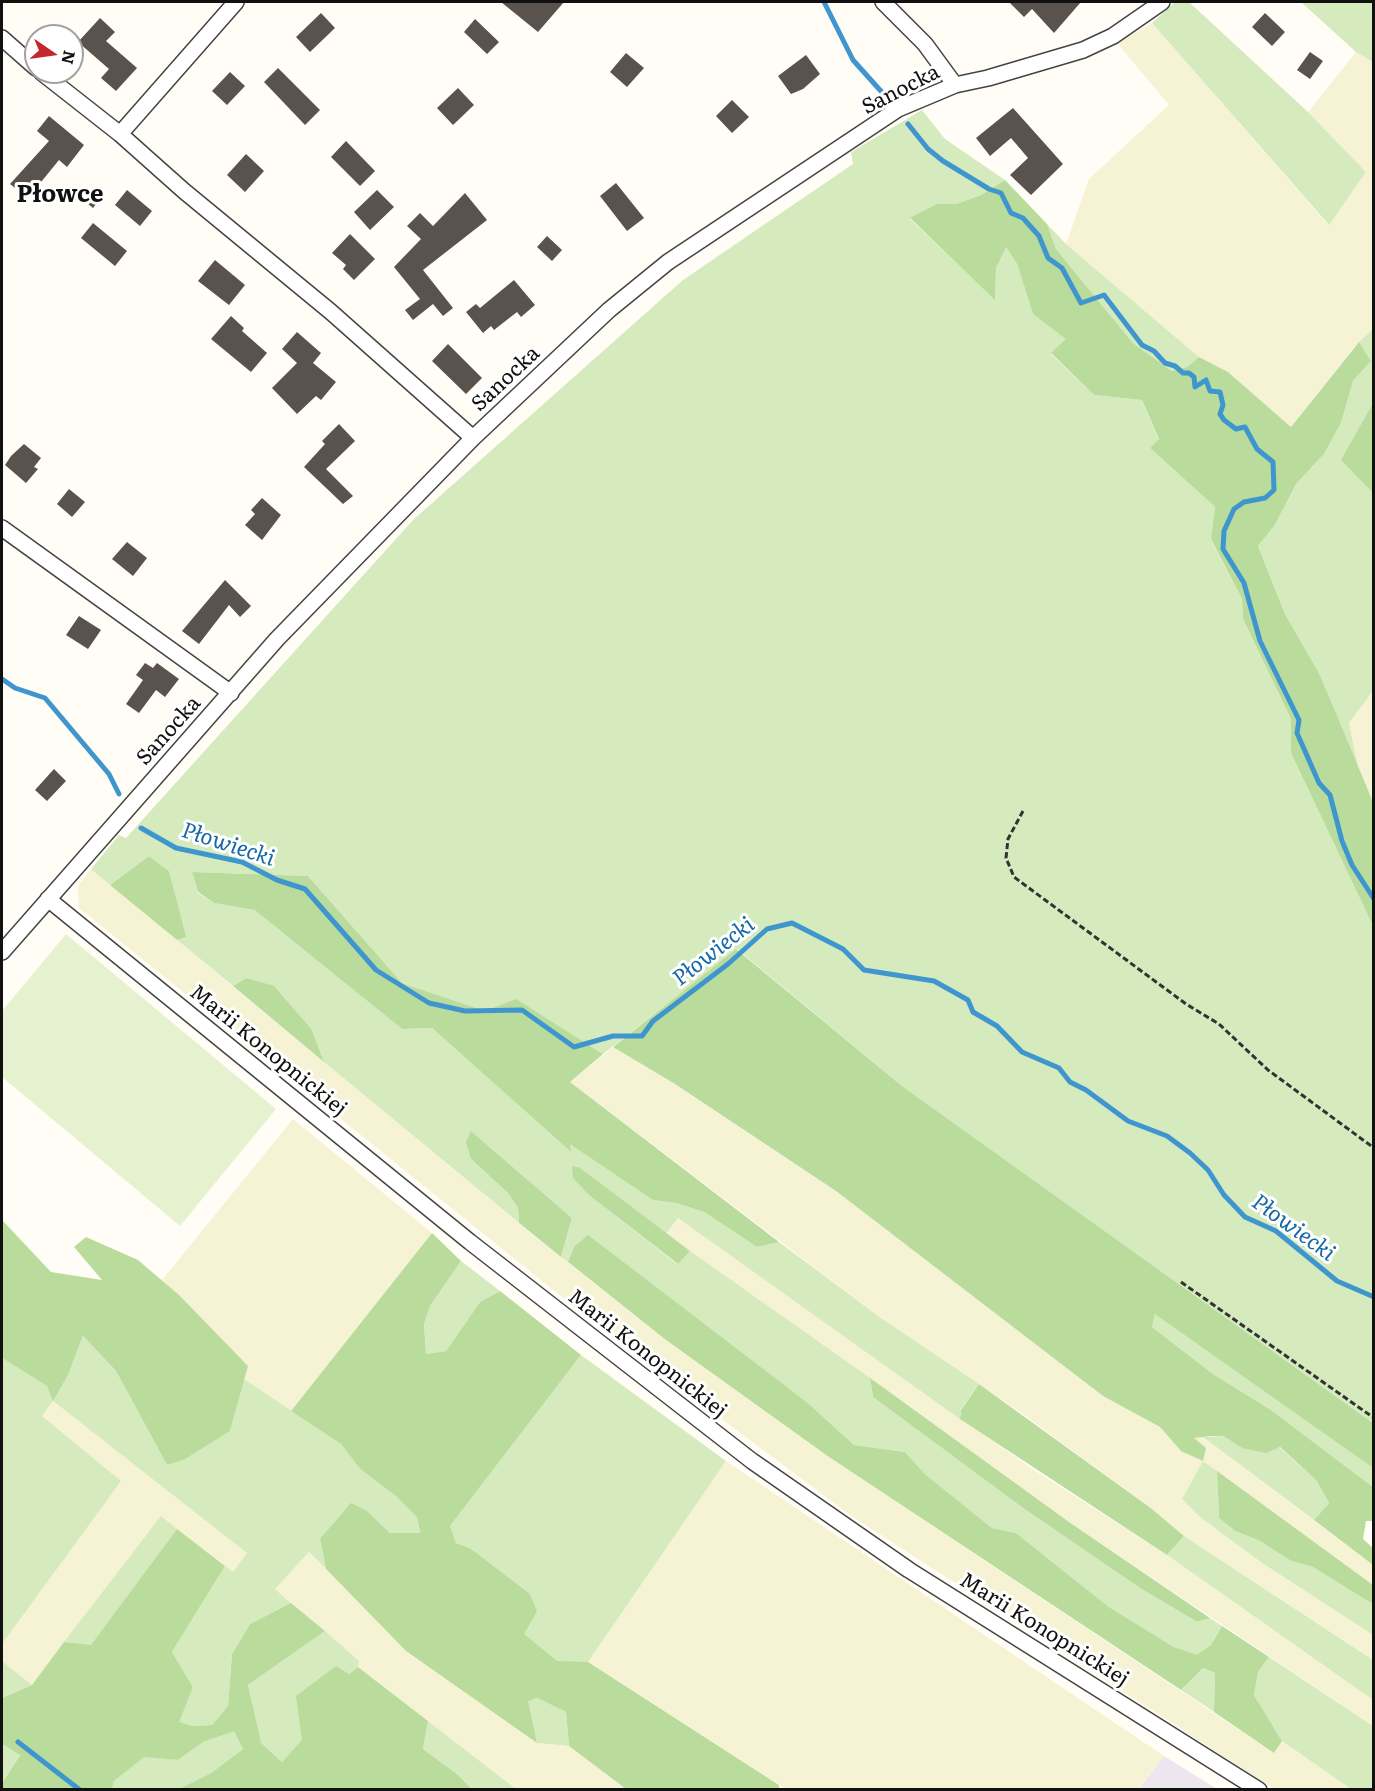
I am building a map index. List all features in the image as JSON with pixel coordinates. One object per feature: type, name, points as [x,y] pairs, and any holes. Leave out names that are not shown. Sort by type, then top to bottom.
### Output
[{"type":"street","points":[[120,134],[236,2]]},
{"type":"street","points":[[883,2],[925,44],[955,85]]},
{"type":"street","name":"Sanocka","points":[[2,952],[277,639],[473,438],[609,310],[668,262],[898,110],[955,85],[988,78],[1083,50],[1113,36],[1162,2]]},
{"type":"street","points":[[2,38],[24,57]]},
{"type":"street","points":[[56,84],[120,134],[184,191],[332,312],[473,438]]},
{"type":"street","points":[[2,528],[231,693]]},
{"type":"street","name":"Marii Konopnickiej","points":[[48,899],[470,1242],[752,1461],[909,1570],[1259,1790]]},
{"type":"path","points":[[1023,811],[1008,839],[1006,858],[1014,877],[1186,1004],[1219,1024],[1268,1070],[1374,1148]]},
{"type":"path","points":[[1181,1282],[1374,1418]]},
{"type":"shaded area","points":[[1152,23],[1328,225],[1366,172],[1308,112],[1356,52],[1373,62],[1373,329],[1354,347],[1291,427],[1228,372],[1199,357],[1066,244],[1089,179],[1169,105],[1117,43]]},
{"type":"shaded area","points":[[1373,691],[1373,802],[1359,772],[1349,723]]},
{"type":"shaded area","points":[[91,869],[528,1231],[666,1340],[829,1457],[1274,1753],[1282,1741],[1351,1789],[1274,1789],[850,1515],[608,1334],[79,908],[78,886]]},
{"type":"shaded area","points":[[613,1047],[675,1084],[836,1191],[1103,1396],[1160,1427],[1181,1451],[1193,1438],[1203,1437],[1373,1565],[1373,1585],[1203,1461],[1182,1499],[1200,1517],[1262,1563],[1373,1635],[1373,1660],[1184,1536],[1152,1509],[1020,1412],[881,1318],[570,1082]]},
{"type":"shaded area","points":[[293,1119],[432,1233],[291,1411],[244,1379],[248,1366],[162,1280]]},
{"type":"shaded area","points":[[678,1218],[1031,1468],[1167,1555],[1373,1700],[1373,1726],[1069,1522],[666,1234]]},
{"type":"shaded area","points":[[53,1401],[248,1553],[233,1572],[161,1517],[32,1685],[2,1661],[2,1644],[120,1481],[41,1415]]},
{"type":"shaded area","points":[[726,1461],[1164,1756],[1138,1789],[786,1789],[588,1662]]},
{"type":"shaded area","points":[[309,1552],[406,1651],[537,1743],[569,1746],[626,1789],[516,1789],[358,1667],[359,1661],[275,1589]]},
{"type":"shaded area","points":[[1164,1756],[1217,1789],[1138,1790]]},
{"type":"green space","points":[[1175,2],[1189,2],[1308,112],[1366,172],[1329,225],[1152,23]]},
{"type":"green space","points":[[1301,2],[1373,2],[1373,62],[1356,52]]},
{"type":"green space","points":[[922,110],[945,139],[1005,180],[981,195],[956,204],[937,204],[910,219],[995,299],[996,268],[1005,246],[1017,264],[1033,314],[1067,339],[1051,354],[1094,395],[1142,400],[1159,440],[1150,448],[1215,507],[1211,540],[1242,599],[1243,619],[1291,719],[1291,753],[1373,926],[1373,1423],[902,1086],[737,949],[603,1054],[516,1000],[485,1011],[402,983],[308,876],[192,872],[198,893],[214,903],[255,909],[402,1029],[432,1028],[570,1151],[570,1143],[653,1200],[676,1203],[704,1212],[757,1247],[779,1242],[881,1318],[979,1384],[961,1409],[960,1419],[678,1218],[666,1234],[579,1167],[572,1166],[590,1196],[677,1264],[690,1251],[870,1378],[873,1397],[1023,1508],[1140,1588],[1197,1622],[1210,1618],[1222,1626],[1211,1645],[1197,1656],[1174,1647],[1109,1607],[1016,1533],[992,1528],[925,1474],[905,1452],[854,1445],[809,1404],[714,1333],[574,1247],[568,1262],[561,1257],[572,1218],[471,1131],[471,1159],[508,1193],[518,1208],[519,1223],[324,1062],[312,1030],[246,978],[233,986],[177,940],[185,937],[169,871],[149,856],[110,885],[91,869],[119,835],[126,838],[413,520],[683,280],[853,164],[851,152]]},
{"type":"green space","points":[[1005,180],[1047,224],[1056,249],[1133,343],[1172,371],[1187,367],[1199,357],[1228,372],[1291,427],[1359,342],[1371,361],[1353,381],[1341,423],[1324,454],[1296,484],[1275,525],[1258,546],[1285,614],[1319,673],[1373,802],[1373,926],[1291,753],[1291,719],[1243,619],[1242,599],[1211,539],[1215,507],[1150,448],[1159,439],[1142,400],[1094,395],[1051,353],[1066,339],[1033,314],[1017,264],[1006,247],[996,268],[995,300],[910,218],[937,204],[956,204],[981,195]]},
{"type":"green space","points":[[1047,224],[1066,244],[1199,357],[1187,367],[1172,371],[1133,343],[1056,249]]},
{"type":"green space","points":[[1373,329],[1373,403],[1342,460],[1373,493],[1373,691],[1349,723],[1359,772],[1319,673],[1285,614],[1258,546],[1275,525],[1296,484],[1324,454],[1341,423],[1353,381],[1371,361],[1359,342]]},
{"type":"green space","points":[[1373,403],[1374,493],[1341,460]]},
{"type":"green space","points":[[149,856],[169,871],[186,937],[177,940],[110,885]]},
{"type":"green space","points":[[192,872],[308,876],[402,983],[485,1011],[516,999],[603,1054],[570,1082],[779,1242],[757,1247],[704,1212],[676,1203],[653,1200],[570,1144],[571,1152],[432,1028],[402,1029],[255,910],[214,903],[198,892]]},
{"type":"green space","points":[[66,934],[276,1109],[180,1226],[2,1077],[2,1011]]},
{"type":"green space","points":[[736,949],[902,1086],[1373,1423],[1373,1468],[1155,1314],[1152,1327],[1213,1374],[1271,1410],[1373,1487],[1373,1521],[1366,1521],[1363,1539],[1373,1548],[1373,1565],[1314,1520],[1329,1503],[1316,1480],[1280,1447],[1266,1453],[1242,1448],[1223,1436],[1212,1436],[1194,1438],[1206,1448],[1203,1461],[1181,1451],[1160,1427],[1103,1396],[836,1191],[675,1084],[613,1047]]},
{"type":"green space","points":[[246,978],[274,986],[312,1030],[324,1062],[233,986]]},
{"type":"green space","points":[[471,1131],[572,1218],[561,1257],[519,1223],[518,1208],[508,1193],[471,1159],[466,1142]]},
{"type":"green space","points":[[572,1166],[579,1167],[690,1251],[678,1264],[590,1196],[573,1178]]},
{"type":"green space","points":[[2,1220],[51,1272],[102,1280],[74,1247],[86,1237],[138,1260],[179,1295],[248,1366],[230,1431],[185,1459],[167,1465],[116,1371],[83,1336],[68,1375],[53,1401],[47,1386],[2,1358]]},
{"type":"green space","points":[[432,1233],[461,1261],[430,1306],[424,1324],[426,1354],[446,1351],[480,1302],[500,1291],[581,1355],[450,1526],[456,1543],[470,1548],[529,1593],[537,1611],[524,1634],[557,1661],[588,1662],[779,1785],[779,1789],[626,1789],[569,1746],[566,1712],[537,1698],[528,1701],[537,1743],[406,1651],[326,1569],[320,1539],[351,1503],[367,1511],[390,1533],[420,1533],[417,1517],[397,1497],[360,1469],[341,1444],[291,1411]]},
{"type":"green space","points":[[588,1235],[809,1404],[854,1445],[905,1452],[925,1474],[992,1528],[1016,1533],[1109,1607],[1174,1647],[1197,1655],[1211,1645],[1222,1626],[1269,1657],[1258,1672],[1254,1695],[1282,1741],[1274,1753],[1214,1712],[1215,1673],[1203,1668],[1181,1690],[829,1457],[666,1340],[568,1262],[574,1247]]},
{"type":"green space","points":[[461,1261],[500,1291],[480,1302],[446,1351],[426,1354],[424,1324],[430,1306]]},
{"type":"green space","points":[[1155,1313],[1373,1468],[1373,1487],[1271,1410],[1213,1374],[1152,1327]]},
{"type":"green space","points":[[83,1336],[116,1371],[167,1465],[230,1431],[244,1379],[341,1444],[360,1469],[397,1497],[417,1516],[420,1534],[390,1533],[367,1511],[320,1539],[326,1569],[309,1552],[275,1589],[291,1603],[250,1624],[232,1654],[228,1706],[212,1725],[193,1726],[178,1722],[193,1687],[172,1652],[225,1566],[233,1572],[247,1553],[53,1401],[42,1416],[121,1481],[2,1644],[2,1358],[47,1386],[53,1400],[68,1375]]},
{"type":"green space","points":[[581,1355],[726,1461],[588,1662],[557,1662],[523,1634],[529,1593],[470,1548],[456,1543],[450,1526]]},
{"type":"green space","points":[[870,1378],[1069,1522],[1210,1618],[1197,1622],[1140,1588],[1023,1508],[873,1397]]},
{"type":"green space","points":[[979,1384],[1152,1509],[1184,1536],[1167,1555],[960,1419],[961,1410]]},
{"type":"green space","points":[[1223,1436],[1242,1448],[1279,1447],[1316,1480],[1329,1503],[1314,1520],[1203,1437]]},
{"type":"green space","points":[[1203,1461],[1217,1471],[1219,1518],[1235,1531],[1260,1541],[1291,1561],[1313,1567],[1368,1600],[1373,1604],[1373,1635],[1262,1563],[1200,1517],[1182,1499]]},
{"type":"green space","points":[[1217,1471],[1373,1585],[1373,1604],[1313,1567],[1291,1561],[1260,1541],[1235,1531],[1219,1518]]},
{"type":"green space","points":[[161,1516],[177,1529],[91,1646],[64,1642]]},
{"type":"green space","points":[[177,1529],[225,1566],[172,1652],[193,1687],[179,1722],[193,1726],[212,1725],[228,1706],[232,1654],[250,1624],[291,1603],[325,1631],[248,1685],[261,1743],[282,1762],[302,1740],[296,1696],[336,1666],[349,1674],[358,1667],[428,1721],[423,1749],[457,1774],[472,1789],[179,1789],[211,1773],[243,1749],[234,1731],[203,1742],[178,1760],[144,1757],[114,1781],[112,1789],[2,1789],[2,1783],[20,1755],[2,1744],[2,1698],[32,1685],[64,1642],[91,1645]]},
{"type":"green space","points":[[1184,1536],[1373,1660],[1373,1700],[1167,1555]]},
{"type":"green space","points":[[325,1631],[359,1661],[358,1667],[349,1674],[302,1741],[282,1762],[260,1743],[248,1685]]},
{"type":"green space","points":[[1269,1657],[1373,1726],[1373,1789],[1351,1789],[1282,1741],[1254,1695],[1258,1672]]},
{"type":"green space","points":[[2,1661],[32,1685],[2,1698]]},
{"type":"green space","points":[[1203,1668],[1215,1673],[1214,1712],[1181,1690]]},
{"type":"green space","points":[[537,1698],[566,1712],[569,1746],[537,1743],[527,1701]]},
{"type":"green space","points":[[428,1721],[516,1789],[472,1789],[457,1774],[423,1749]]},
{"type":"green space","points":[[234,1730],[243,1749],[211,1773],[179,1789],[112,1790],[114,1781],[144,1756],[178,1760],[203,1742]]},
{"type":"green space","points":[[2,1744],[20,1754],[2,1783]]},
{"type":"building","points":[[501,2],[564,2],[538,32]]},
{"type":"building","points":[[1009,2],[1081,2],[1054,33],[1032,9],[1024,17]]},
{"type":"building","points":[[321,13],[335,28],[310,52],[296,37]]},
{"type":"building","points":[[1265,13],[1285,32],[1272,46],[1252,27]]},
{"type":"building","points":[[100,18],[115,32],[106,41],[137,68],[116,91],[101,78],[109,69],[84,47],[84,35]]},
{"type":"building","points":[[475,19],[499,42],[487,54],[464,32]]},
{"type":"building","points":[[1310,52],[1323,61],[1310,79],[1297,70]]},
{"type":"building","points":[[626,53],[644,68],[627,87],[610,72]]},
{"type":"building","points":[[806,55],[820,74],[803,89],[791,94],[778,76]]},
{"type":"building","points":[[278,68],[320,110],[305,125],[264,82]]},
{"type":"building","points":[[230,72],[245,86],[227,105],[212,91]]},
{"type":"building","points":[[458,88],[474,105],[453,125],[437,108]]},
{"type":"building","points":[[732,100],[749,117],[732,133],[716,116]]},
{"type":"building","points":[[1013,108],[1063,164],[1031,195],[1010,175],[1028,158],[1011,138],[990,156],[976,138]]},
{"type":"building","points":[[49,116],[84,145],[67,167],[59,160],[28,198],[10,184],[49,141],[37,131]]},
{"type":"building","points":[[346,141],[375,171],[360,186],[331,157]]},
{"type":"building","points":[[246,154],[264,171],[245,192],[227,175]]},
{"type":"building","points":[[616,183],[644,218],[627,231],[600,196]]},
{"type":"building","points":[[93,187],[103,195],[93,208],[82,199]]},
{"type":"building","points":[[127,190],[152,211],[140,226],[115,205]]},
{"type":"building","points":[[377,190],[394,207],[370,230],[354,212]]},
{"type":"building","points":[[465,193],[487,220],[423,270],[453,308],[443,316],[433,304],[413,320],[405,310],[420,299],[394,267],[421,239],[407,226],[420,213],[433,226]]},
{"type":"building","points":[[93,223],[127,251],[115,266],[81,238]]},
{"type":"building","points":[[350,234],[375,259],[354,280],[343,269],[346,265],[332,253]]},
{"type":"building","points":[[547,236],[562,250],[552,261],[537,247]]},
{"type":"building","points":[[215,260],[245,285],[229,305],[198,281]]},
{"type":"building","points":[[514,280],[535,305],[521,317],[517,312],[494,330],[491,326],[483,333],[466,312],[476,304],[480,308]]},
{"type":"building","points":[[231,316],[244,328],[242,331],[267,353],[251,372],[211,339]]},
{"type":"building","points":[[297,332],[321,353],[313,363],[336,382],[321,400],[316,396],[297,414],[272,388],[297,363],[282,349]]},
{"type":"building","points":[[448,344],[482,378],[466,394],[432,361]]},
{"type":"building","points":[[339,424],[355,441],[326,469],[353,496],[343,504],[304,467],[325,444],[322,441]]},
{"type":"building","points":[[24,444],[41,458],[34,467],[38,469],[26,483],[5,465]]},
{"type":"building","points":[[69,489],[85,502],[72,517],[57,504]]},
{"type":"building","points":[[262,498],[281,515],[262,540],[245,525],[255,514],[251,510]]},
{"type":"building","points":[[127,542],[147,558],[133,576],[112,559]]},
{"type":"building","points":[[225,580],[251,606],[240,617],[229,605],[199,644],[182,631]]},
{"type":"building","points":[[79,616],[101,630],[88,649],[66,635]]},
{"type":"building","points":[[145,663],[153,668],[157,663],[179,679],[165,697],[156,690],[139,713],[126,704],[143,680],[136,675]]},
{"type":"building","points":[[54,769],[66,781],[47,801],[35,790]]},
{"type":"waterway","points":[[824,2],[853,60],[888,99]]},
{"type":"waterway","points":[[908,124],[928,149],[943,161],[989,189],[1001,193],[1011,213],[1023,218],[1039,236],[1048,258],[1062,268],[1081,303],[1104,295],[1142,345],[1154,351],[1165,363],[1175,366],[1183,373],[1189,373],[1194,377],[1195,387],[1206,380],[1210,391],[1220,392],[1223,405],[1220,414],[1224,420],[1236,429],[1245,427],[1257,449],[1273,462],[1274,490],[1265,498],[1244,502],[1234,509],[1224,531],[1223,549],[1244,583],[1260,641],[1299,720],[1297,733],[1319,783],[1330,795],[1342,841],[1352,865],[1374,899]]},
{"type":"waterway","name":"Płowiecki","points":[[2,679],[15,688],[45,698],[109,774],[119,794]]},
{"type":"waterway","name":"Płowiecki","points":[[141,828],[176,848],[242,862],[277,880],[305,889],[376,970],[429,1003],[465,1011],[522,1010],[574,1047],[613,1036],[642,1036],[653,1021],[728,964],[767,929],[792,923],[843,949],[864,970],[934,981],[968,1000],[973,1012],[997,1026],[1022,1052],[1059,1068],[1070,1082],[1086,1090],[1128,1121],[1167,1136],[1190,1153],[1208,1170],[1224,1195],[1245,1217],[1276,1231],[1337,1281],[1374,1297]]},
{"type":"waterway","points":[[18,1742],[80,1790]]},
{"type":"district","name":"Płowce","points":[[60,195]]}]
